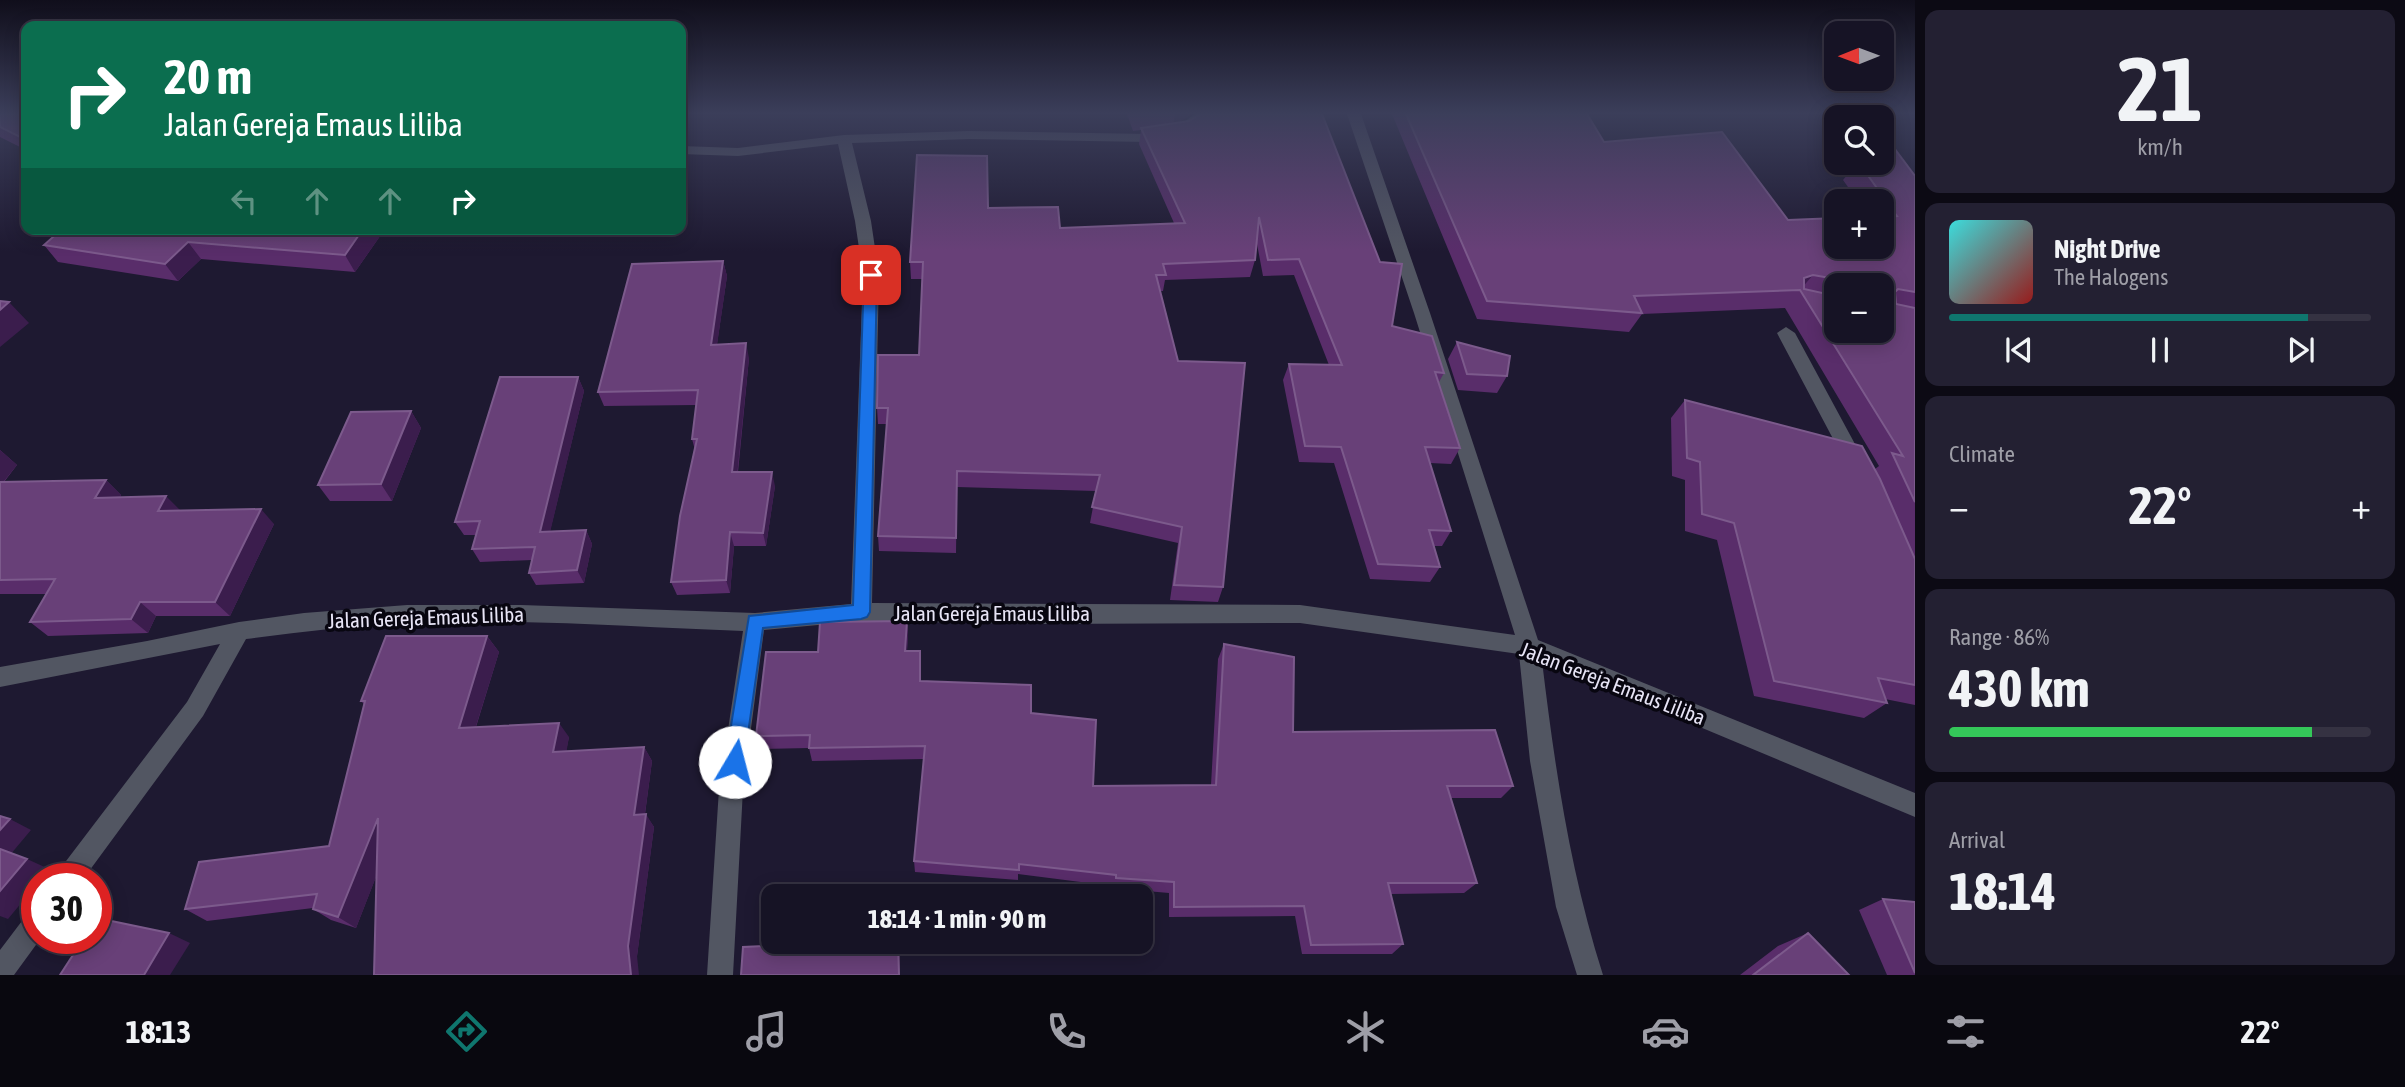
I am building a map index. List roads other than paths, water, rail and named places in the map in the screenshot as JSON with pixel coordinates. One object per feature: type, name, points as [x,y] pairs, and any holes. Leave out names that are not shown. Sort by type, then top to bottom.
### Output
[{"type":"street","points":[[849,160],[863,221],[871,275],[861,612]]},
{"type":"street","points":[[1370,160],[1529,646],[1542,761],[1569,906],[1590,975]]},
{"type":"street","points":[[1786,332],[1867,484]]},
{"type":"street","name":"Jalan Gereja Emaus Liliba","points":[[0,677],[147,651],[239,631],[304,622],[407,614],[521,614],[755,622],[861,612],[1300,614],[1529,646],[1915,805]]},
{"type":"street","points":[[720,975],[731,789],[755,622]]},
{"type":"street","points":[[80,863],[195,709],[239,631]]},
{"type":"street","points":[[0,972],[21,944]]}]
